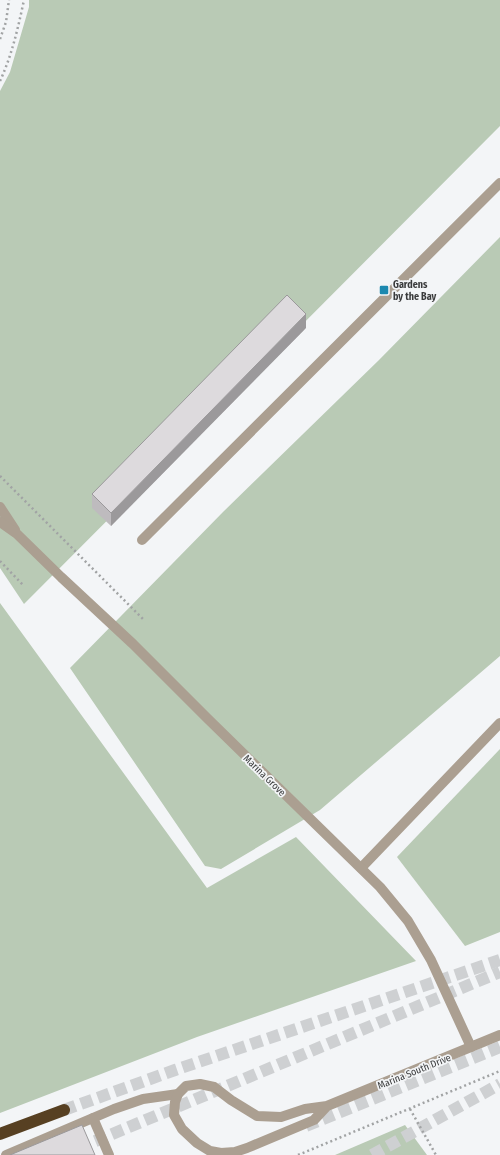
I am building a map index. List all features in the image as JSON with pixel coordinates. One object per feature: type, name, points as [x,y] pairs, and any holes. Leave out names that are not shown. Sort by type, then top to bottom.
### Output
[{"type":"highway","points":[[0,1134],[64,1110]]},
{"type":"street","points":[[142,540],[500,183]]},
{"type":"street","name":"Marina Grove","points":[[0,507],[17,534]]},
{"type":"street","name":"Marina Grove","points":[[0,522],[17,534],[133,644],[380,887],[408,922],[431,960],[471,1047]]},
{"type":"street","points":[[361,868],[500,724]]},
{"type":"street","name":"Marina South Drive","points":[[327,1106],[314,1120],[247,1148],[235,1152],[221,1153],[210,1151],[197,1143],[182,1129],[174,1115],[175,1102],[178,1094],[186,1086],[200,1084],[214,1087],[231,1100],[257,1116],[281,1117],[305,1109],[327,1106],[500,1035]]},
{"type":"street","points":[[6,1155],[92,1118],[143,1099],[178,1094]]},
{"type":"street","points":[[92,1118],[109,1155]]},
{"type":"path","points":[[0,39],[6,22],[9,0]]},
{"type":"path","points":[[0,81],[17,33],[24,0]]},
{"type":"path","points":[[0,476],[144,620]]},
{"type":"path","points":[[0,561],[24,586]]},
{"type":"path","points":[[298,1155],[500,1071]]},
{"type":"path","points":[[410,1109],[436,1155]]},
{"type":"green space","points":[[29,0],[500,0],[500,126],[24,604],[0,568],[0,91],[10,72],[29,7]]},
{"type":"green space","points":[[500,237],[500,656],[320,810],[221,869],[205,866],[70,668],[223,512],[379,360]]},
{"type":"green space","points":[[0,603],[207,888],[296,837],[416,961],[197,1037],[0,1113]]},
{"type":"green space","points":[[500,749],[500,932],[465,946],[397,857]]},
{"type":"green space","points":[[405,1125],[427,1155],[335,1155]]},
{"type":"building","points":[[287,295],[306,314],[111,513],[92,494]]},
{"type":"building","points":[[82,1125],[95,1155],[10,1155]]},
{"type":"tunnel","points":[[64,1110],[175,1070],[500,960]]},
{"type":"tunnel","points":[[62,1155],[500,972]]},
{"type":"tunnel","points":[[306,1126],[500,1047]]},
{"type":"tunnel","points":[[372,1155],[500,1084]]},
{"type":"place","name":"Gardens by the Bay","points":[[384,290]]}]
